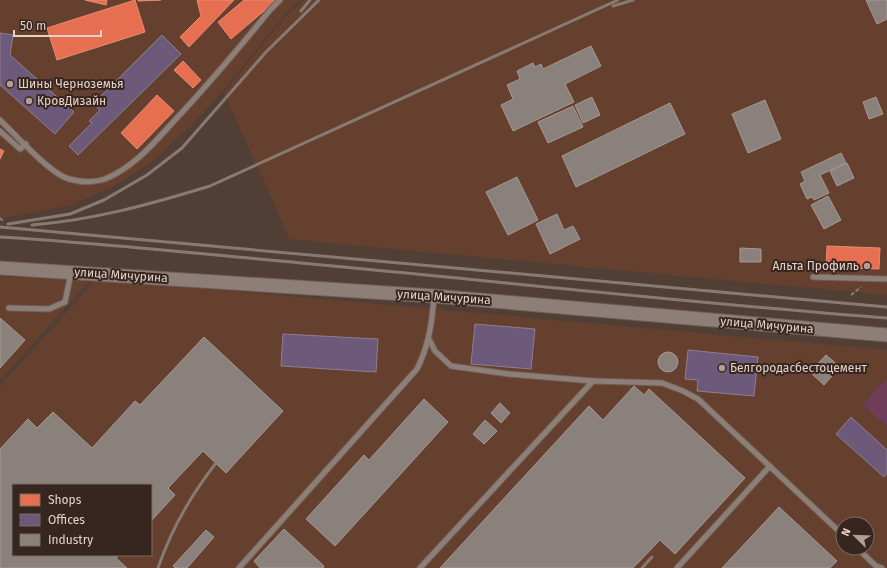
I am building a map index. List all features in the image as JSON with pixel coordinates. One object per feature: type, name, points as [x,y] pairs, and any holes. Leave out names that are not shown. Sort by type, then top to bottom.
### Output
[{"type":"street","name":"улица Мичурина","points":[[0,268],[434,296],[887,335]]},
{"type":"lane","points":[[0,120],[52,169],[67,179],[85,182],[103,180],[123,170],[142,155],[207,86],[280,0]]},
{"type":"lane","points":[[0,131],[20,149],[26,144]]},
{"type":"lane","points":[[9,308],[50,309],[65,302],[71,272]]},
{"type":"lane","points":[[813,277],[887,279]]},
{"type":"lane","points":[[239,568],[417,369],[426,352],[434,296]]},
{"type":"lane","points":[[429,339],[435,351],[451,366],[509,374],[593,381],[662,383],[683,391],[698,399],[835,527]]},
{"type":"lane","points":[[420,568],[593,381]]},
{"type":"lane","points":[[677,568],[770,466]]},
{"type":"lane","points":[[865,556],[876,566],[882,568]]},
{"type":"path","points":[[0,218],[4,222]]},
{"type":"shaded area","points":[[0,0],[301,0],[284,15],[223,91],[191,126],[155,159],[118,184],[71,205],[0,219]]},
{"type":"shaded area","points":[[304,0],[887,0],[887,295],[290,239],[224,93],[285,17]]},
{"type":"shaded area","points":[[0,277],[93,277],[0,380]]},
{"type":"shaded area","points":[[97,279],[887,350],[887,568],[0,568],[0,386]]},
{"type":"shaded area","points":[[887,378],[887,426],[863,405]]},
{"type":"building: Shops","points":[[85,0],[107,0],[106,5]]},
{"type":"building: Shops","points":[[135,0],[145,32],[57,60],[47,28]]},
{"type":"building: Shops","points":[[138,0],[161,0],[138,1]]},
{"type":"building: Shops","points":[[197,0],[234,0],[189,47],[180,37],[201,16]]},
{"type":"building: Shops","points":[[244,0],[277,0],[231,39],[218,22]]},
{"type":"building: Shops","points":[[183,61],[201,80],[193,88],[174,70]]},
{"type":"building: Shops","points":[[157,95],[174,111],[137,149],[121,133]]},
{"type":"building: Shops","points":[[0,149],[4,151],[0,159]]},
{"type":"building: Shops","points":[[827,246],[880,248],[879,269],[826,267]]},
{"type":"building: Offices","points":[[0,33],[13,35],[10,55],[74,112],[55,134],[0,85]]},
{"type":"building: Offices","points":[[162,35],[181,54],[78,155],[69,146],[92,123],[89,121],[100,110],[93,104]]},
{"type":"building: Offices","points":[[475,324],[535,329],[531,369],[471,364]]},
{"type":"building: Offices","points":[[283,334],[378,339],[376,372],[281,366]]},
{"type":"building: Offices","name":"Белгородасбестоцемент","points":[[688,350],[758,357],[754,396],[697,391],[698,380],[685,379]]},
{"type":"building: Offices","points":[[851,417],[887,450],[887,473],[884,477],[836,434]]},
{"type":"building: Industry","points":[[866,0],[887,0],[887,19],[877,24]]},
{"type":"building: Industry","points":[[591,46],[601,66],[565,84],[574,102],[513,131],[501,105],[513,99],[507,85],[520,79],[517,71],[533,63],[535,67],[541,64],[543,69]]},
{"type":"building: Industry","points":[[592,97],[600,115],[583,123],[575,105]]},
{"type":"building: Industry","points":[[876,97],[883,114],[869,119],[863,102]]},
{"type":"building: Industry","points":[[765,100],[781,139],[748,153],[732,114]]},
{"type":"building: Industry","points":[[670,103],[685,134],[576,187],[562,156]]},
{"type":"building: Industry","points":[[573,106],[583,127],[548,143],[538,122]]},
{"type":"building: Industry","points":[[841,153],[846,163],[820,175],[829,193],[814,200],[812,197],[807,199],[800,184],[805,181],[801,172]]},
{"type":"building: Industry","points":[[847,163],[854,178],[837,186],[830,171]]},
{"type":"building: Industry","points":[[517,177],[538,220],[508,235],[486,192]]},
{"type":"building: Industry","points":[[828,196],[841,220],[824,229],[811,205]]},
{"type":"building: Industry","points":[[557,214],[564,230],[573,226],[580,239],[550,254],[536,224]]},
{"type":"building: Industry","points":[[740,248],[761,249],[761,262],[740,262]]},
{"type":"building: Industry","points":[[0,318],[25,340],[0,368]]},
{"type":"building: Industry","points":[[204,337],[283,411],[226,473],[203,451],[168,488],[175,495],[152,520],[152,484],[12,484],[12,556],[118,556],[116,558],[127,568],[0,568],[0,449],[28,419],[37,428],[53,412],[92,448],[135,401],[140,405]]},
{"type":"building: Industry","points":[[668,352],[675,355],[678,362],[675,369],[668,372],[661,369],[658,362],[661,355]]},
{"type":"building: Industry","points":[[826,355],[840,367],[824,385],[810,372]]},
{"type":"building: Industry","points":[[634,386],[644,395],[649,389],[745,478],[675,554],[660,540],[633,568],[440,568],[589,406],[603,420]]},
{"type":"building: Industry","points":[[424,399],[448,422],[335,546],[306,519],[364,455],[369,460]]},
{"type":"building: Industry","points":[[500,403],[510,413],[501,423],[491,413]]},
{"type":"building: Industry","points":[[485,420],[497,431],[484,444],[473,434]]},
{"type":"building: Industry","points":[[779,507],[837,561],[830,568],[722,568]]},
{"type":"building: Industry","points":[[284,529],[324,566],[323,568],[260,568],[254,561]]},
{"type":"building: Industry","points":[[206,530],[214,537],[187,568],[175,568],[173,566]]},
{"type":"railway","points":[[301,11],[310,0]]},
{"type":"railway","points":[[8,224],[70,214],[104,200],[147,175],[182,148],[266,52],[319,0]]},
{"type":"railway","points":[[32,225],[55,223],[100,215],[166,199],[210,186],[618,0]]},
{"type":"railway","points":[[613,6],[633,0]]},
{"type":"railway","points":[[0,227],[887,307]]},
{"type":"railway","points":[[0,237],[65,241],[730,305],[887,318]]},
{"type":"railway","points":[[158,568],[182,513],[216,463]]},
{"type":"railway","points":[[642,568],[652,557]]},
{"type":"place","name":"Шины Черноземья","points":[[10,84]]},
{"type":"place","name":"КровДизайн","points":[[29,101]]},
{"type":"place","name":"Альта Профиль","points":[[867,266]]},
{"type":"place","name":"Белгородасбестоцемент","points":[[722,368]]}]
